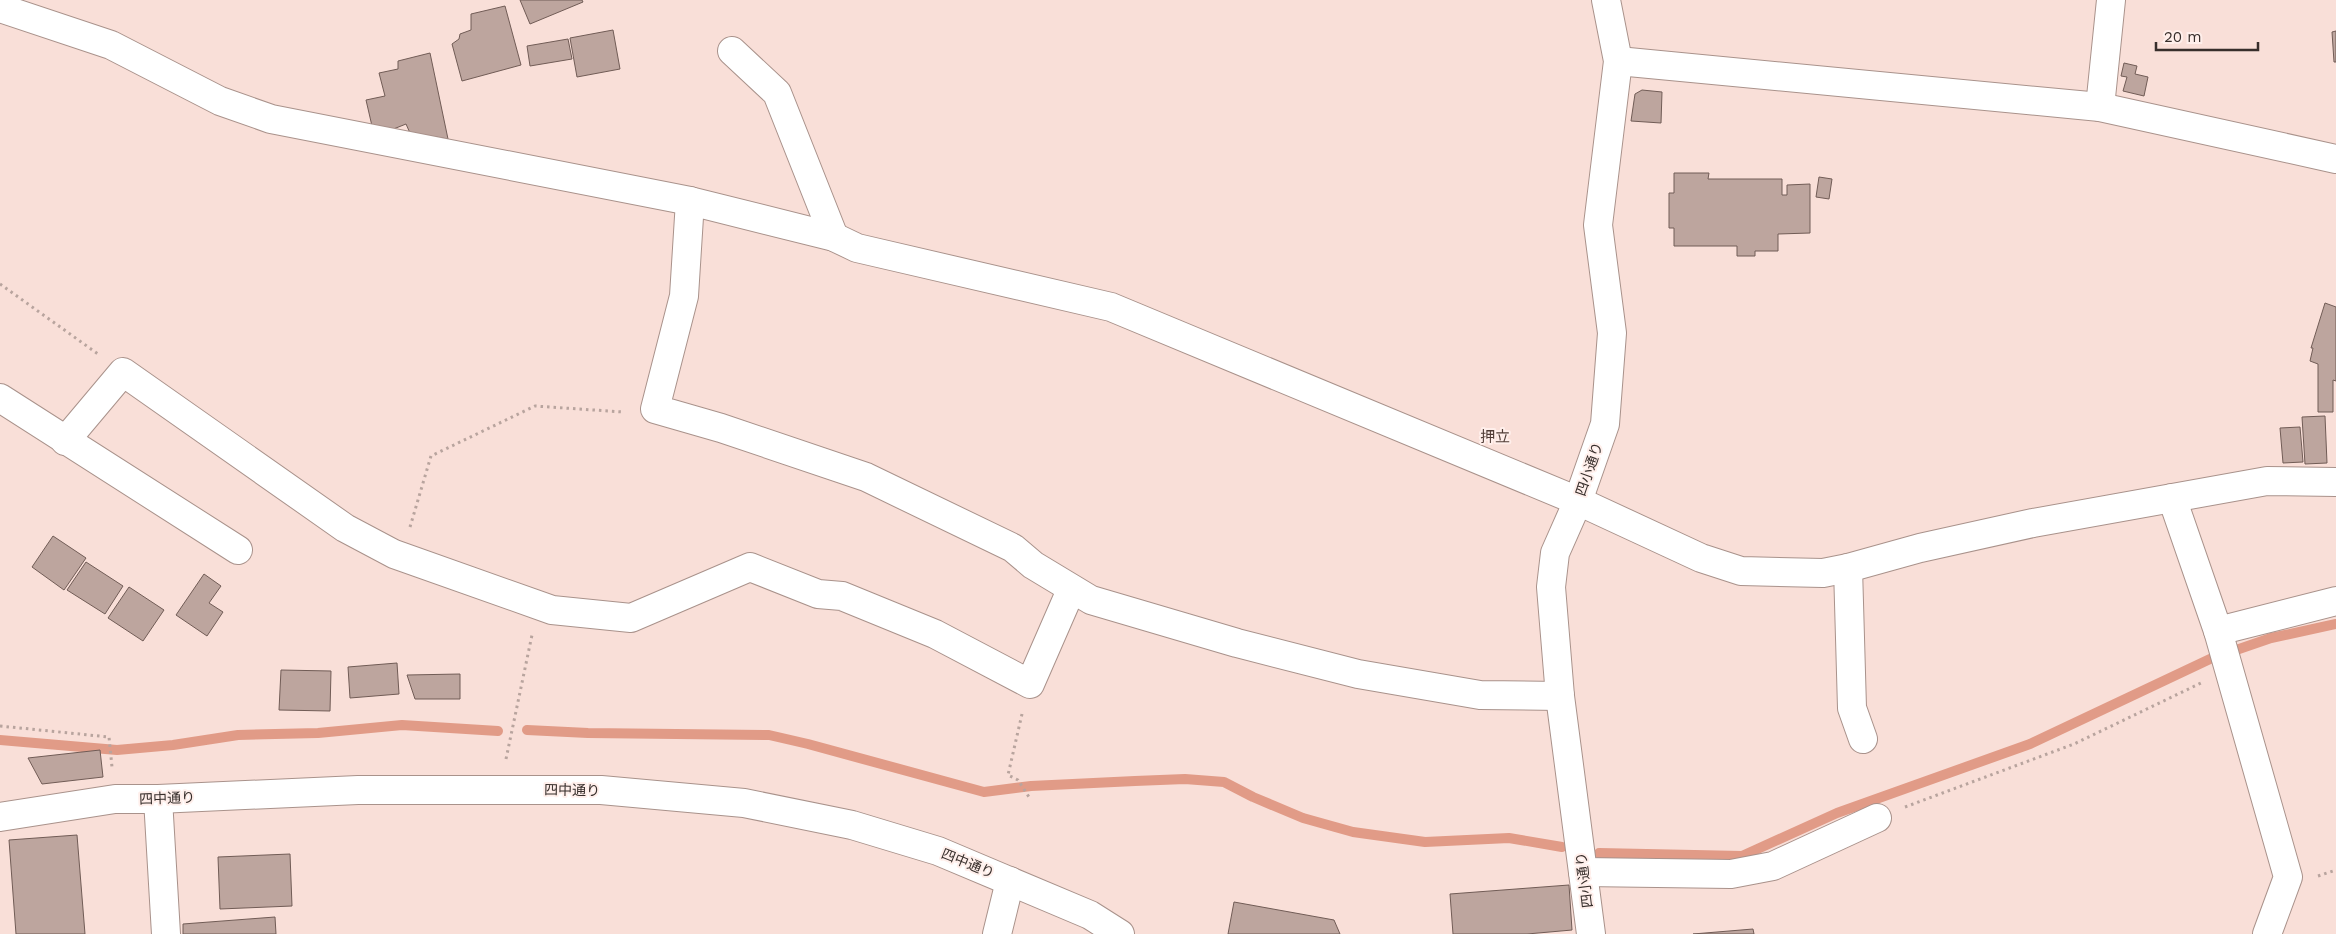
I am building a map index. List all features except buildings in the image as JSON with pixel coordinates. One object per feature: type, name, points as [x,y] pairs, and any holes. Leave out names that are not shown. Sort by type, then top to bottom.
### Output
[{"type":"street","name":"四小通り","points":[[1591,934],[1560,696],[1551,587],[1555,553],[1578,502],[1605,424],[1612,333],[1598,224],[1618,60],[1606,0]]},
{"type":"street","points":[[2100,107],[2111,0]]},
{"type":"street","points":[[0,8],[111,45],[220,101],[271,118],[690,201],[834,237],[857,248],[1111,307],[1578,502],[1701,558],[1741,571],[1823,573],[1920,548],[2034,523],[2266,481],[2336,482]]},
{"type":"street","points":[[732,51],[778,93],[834,237]]},
{"type":"street","points":[[1618,60],[2100,107],[2336,159]]},
{"type":"street","points":[[690,201],[684,296],[655,409],[721,428],[866,477],[1013,548],[1033,565],[1071,590],[1100,603],[1237,643],[1358,674],[1480,695],[1560,696]]},
{"type":"street","points":[[65,441],[123,372],[345,528],[401,556],[552,610],[631,618],[750,567],[818,594],[842,596],[935,634],[1030,684],[1071,590]]},
{"type":"street","points":[[0,398],[238,550]]},
{"type":"street","points":[[2172,498],[2218,631],[2288,877],[2267,934]]},
{"type":"street","points":[[1848,568],[1852,708],[1863,739]]},
{"type":"street","points":[[2218,631],[2336,601]]},
{"type":"street","name":"四中通り","points":[[0,817],[115,799],[158,799],[358,790],[500,788],[601,790],[744,803],[852,825],[938,851],[1090,915],[1120,934]]},
{"type":"street","points":[[158,799],[166,934]]},
{"type":"street","points":[[1584,872],[1740,872],[1773,866],[1876,818]]},
{"type":"street","points":[[997,934],[1010,880]]},
{"type":"path","points":[[0,284],[123,372]]},
{"type":"path","points":[[401,556],[431,456],[535,406],[642,414],[655,409]]},
{"type":"path","points":[[500,788],[538,605]]},
{"type":"path","points":[[1876,818],[2074,744],[2228,670]]},
{"type":"path","points":[[1029,797],[1018,780],[1008,775],[1030,684]]},
{"type":"path","points":[[0,726],[109,737],[111,758]]},
{"type":"waterway","points":[[1599,853],[1742,856],[1837,813],[2030,744],[2210,659],[2271,638],[2336,624]]},
{"type":"waterway","points":[[0,740],[117,750],[173,745],[238,735],[318,733],[402,725],[498,731]]},
{"type":"waterway","points":[[527,730],[588,733],[769,735],[984,792],[1031,786],[1135,781],[1185,779],[1224,782],[1253,797],[1303,818],[1353,832],[1425,842],[1509,838],[1562,847]]},
{"type":"district","name":"押立","points":[[1495,437]]}]
